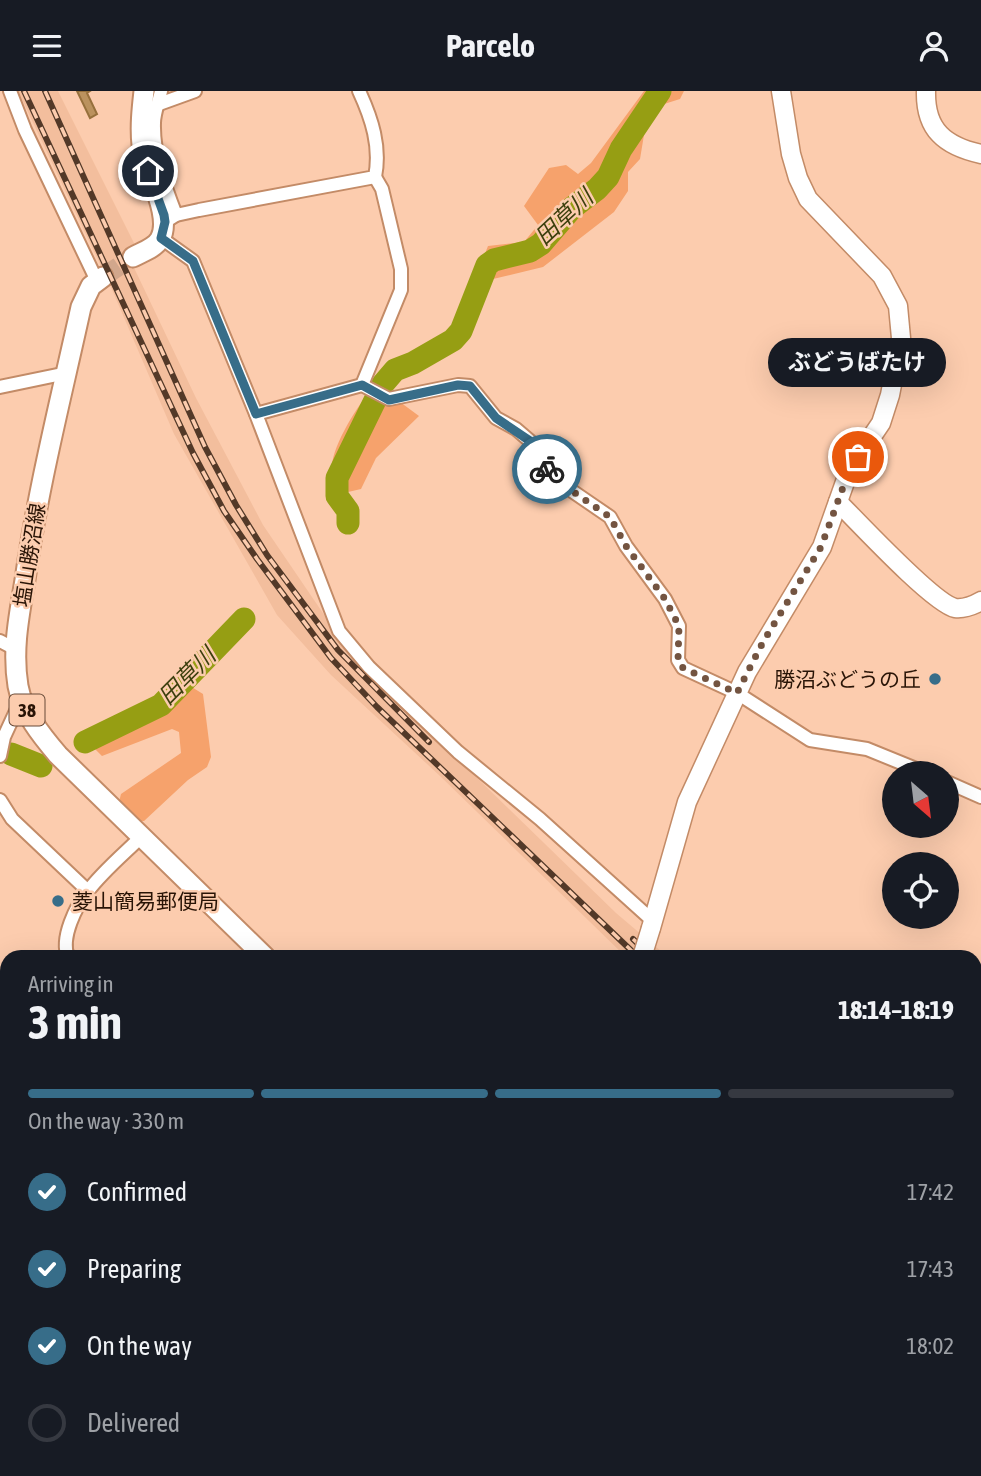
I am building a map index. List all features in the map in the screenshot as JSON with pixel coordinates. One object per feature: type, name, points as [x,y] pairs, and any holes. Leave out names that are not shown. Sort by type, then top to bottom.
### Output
[{"type":"main road","points":[[133,257],[156,244],[167,225],[142,145],[144,91]]},
{"type":"main road","name":"塩山勝沼線","points":[[100,279],[91,286],[84,298],[41,482],[7,645],[22,698],[39,732],[58,755],[258,950]]},
{"type":"street","points":[[10,91],[25,130],[100,279]]},
{"type":"street","points":[[195,91],[160,98],[153,121],[157,155],[165,187],[167,225],[193,261],[256,414],[339,631],[369,667],[458,752],[540,819],[652,925]]},
{"type":"street","points":[[359,91],[371,116],[376,143],[377,165],[374,177],[382,189],[401,269],[401,290],[363,385]]},
{"type":"street","points":[[644,950],[687,802],[763,642],[821,547],[858,457],[881,423],[890,395],[901,338],[898,306],[882,276],[808,199],[791,154],[781,91]]},
{"type":"street","points":[[926,91],[926,102],[936,130],[959,149],[981,154]]},
{"type":"street","points":[[167,225],[374,177]]},
{"type":"street","points":[[0,387],[67,373]]},
{"type":"street","points":[[256,414],[363,385],[389,400],[458,385],[470,386],[496,418],[530,441],[556,480],[610,517],[626,546],[665,599],[679,626],[678,660],[683,668],[737,693],[810,740],[867,749],[896,761]]},
{"type":"street","points":[[838,502],[932,594],[954,608],[963,608],[981,601]]},
{"type":"street","points":[[0,755],[4,737],[22,698]]},
{"type":"street","points":[[959,787],[981,797]]},
{"type":"street","points":[[0,800],[12,819],[88,891]]},
{"type":"street","points":[[66,950],[71,923],[88,891],[142,835]]},
{"type":"shaded area","points":[[18,91],[58,91],[136,247],[127,253],[196,398],[263,525],[346,647],[616,913],[660,950],[619,950],[440,776],[331,675],[277,615],[174,434],[110,285]]},
{"type":"shaded area","points":[[644,91],[684,91],[680,99],[661,105],[646,123],[640,159],[628,172],[628,191],[614,212],[543,267],[493,279],[480,266],[488,246],[524,242],[538,225],[524,206],[549,168],[566,165],[578,174],[591,163]]},
{"type":"shaded area","points":[[367,395],[386,404],[400,402],[419,416],[376,458],[361,489],[348,492],[341,490],[332,470],[332,462],[344,431]]},
{"type":"shaded area","points":[[190,686],[203,694],[211,757],[207,767],[188,780],[144,821],[136,821],[118,806],[121,794],[181,753],[179,732],[172,729],[102,756],[93,747],[99,723],[175,697]]},
{"type":"building","points":[[77,91],[90,91],[87,93],[97,114],[90,118]]},
{"type":"waterway","name":"田草川","points":[[348,523],[348,511],[337,496],[337,478],[383,384],[395,370],[453,340],[461,331],[487,265],[494,260],[530,251],[541,244],[572,208],[597,189],[608,177],[621,149],[660,91]]},
{"type":"waterway","name":"田草川","points":[[85,742],[161,705],[244,619]]},
{"type":"waterway","name":"田草川","points":[[11,754],[41,766]]},
{"type":"tunnel","points":[[103,277],[133,257]]},
{"type":"railway","points":[[24,91],[193,453],[224,511],[257,559],[331,658],[377,707],[631,950]]},
{"type":"railway","points":[[45,91],[205,447],[236,505],[267,555],[338,650],[429,742]]},
{"type":"railway","points":[[633,939],[645,950]]},
{"type":"way so far","points":[[547,469],[556,480],[610,517],[626,546],[665,599],[679,626],[678,660],[683,668],[737,693],[763,642],[821,547],[845,482],[858,457]]},
{"type":"place","name":"ぶどうばたけ","points":[[858,457]]},
{"type":"place","name":"勝沼ぶどうの丘","points":[[935,679]]},
{"type":"place","name":"菱山簡易郵便局","points":[[58,901]]},
{"type":"route","points":[[148,171],[164,215],[161,238],[193,261],[256,414],[362,385],[389,400],[458,385],[470,386],[485,408],[530,441],[547,469]]}]
